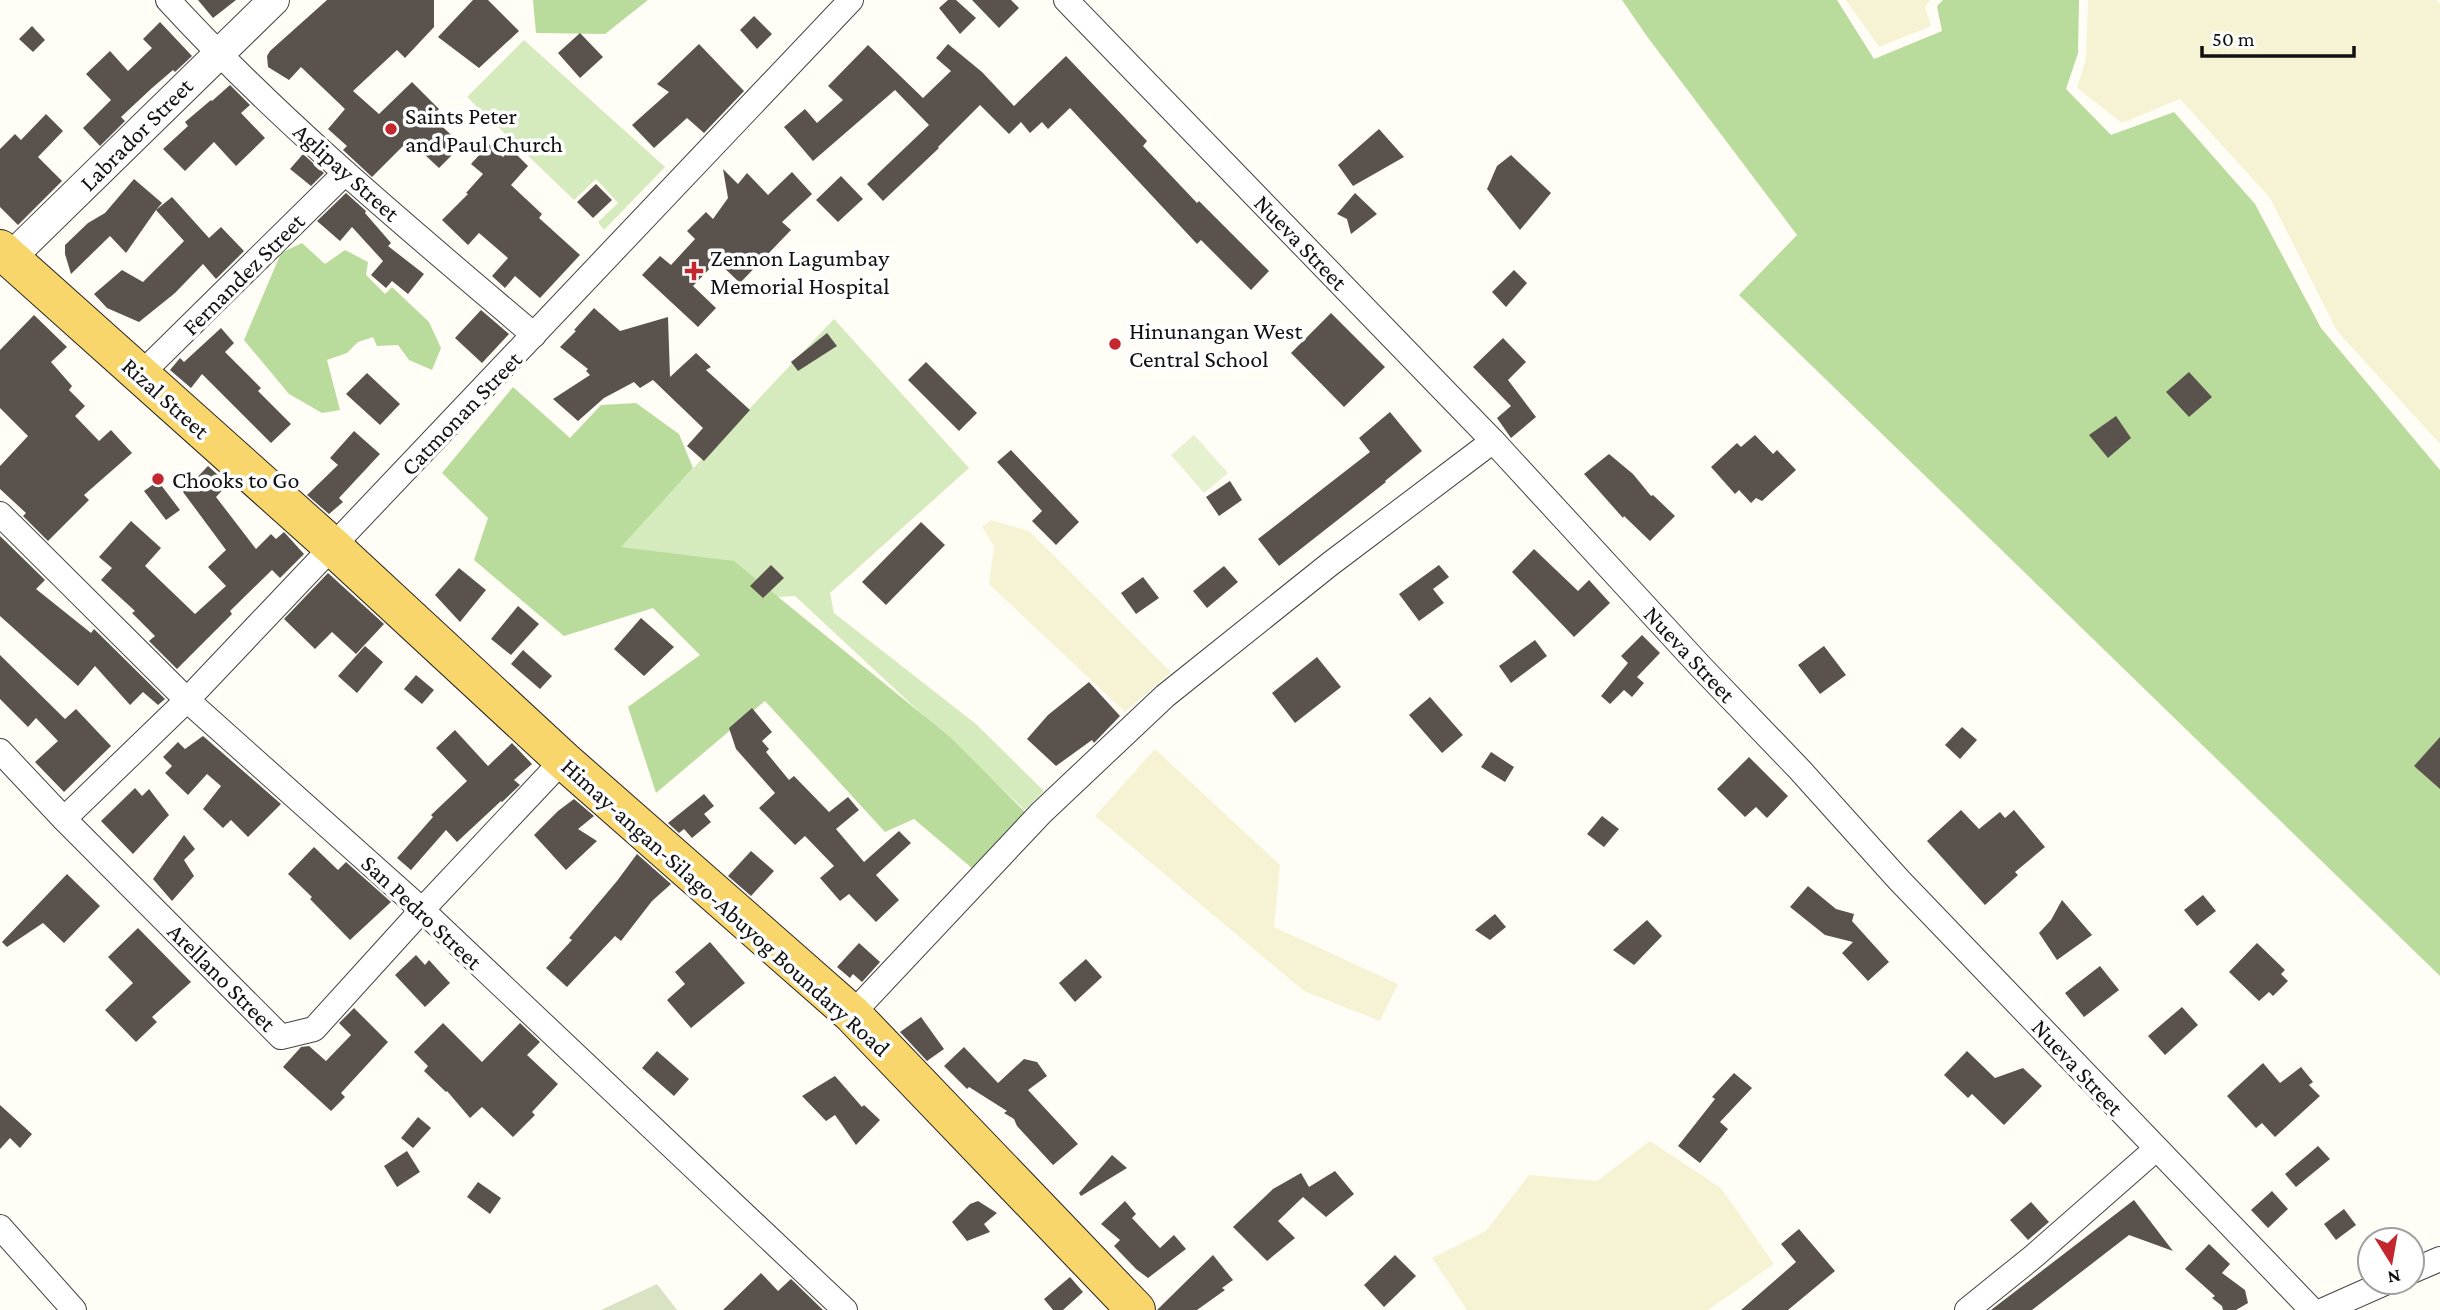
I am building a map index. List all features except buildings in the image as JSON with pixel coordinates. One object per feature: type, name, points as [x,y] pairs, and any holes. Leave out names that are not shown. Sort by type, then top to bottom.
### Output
[{"type":"main road","name":"Rizal Street","points":[[3,259],[333,547]]},
{"type":"main road","name":"Himay-angan-Silago-Abuyog Boundary Road","points":[[333,547],[563,760],[852,1014],[1136,1310]]},
{"type":"street","name":"Aglipay Street","points":[[168,0],[217,53],[345,173],[534,335]]},
{"type":"street","name":"Labrador Street","points":[[3,259],[274,0]]},
{"type":"street","name":"Catmonan Street","points":[[65,819],[187,700],[850,0]]},
{"type":"street","name":"Nueva Street","points":[[1066,0],[1493,441],[1899,880],[2312,1310]]},
{"type":"street","name":"Fernandez Street","points":[[140,376],[345,173]]},
{"type":"street","points":[[852,1014],[1041,813],[1165,696],[1330,564],[1493,441]]},
{"type":"street","name":"San Pedro Street","points":[[0,514],[187,700],[422,910],[845,1310]]},
{"type":"street","name":"Arellano Street","points":[[0,751],[281,1037],[314,1029],[563,760]]},
{"type":"street","points":[[1967,1310],[2034,1256],[2156,1149]]},
{"type":"street","points":[[0,1227],[74,1310]]},
{"type":"street","points":[[2323,1310],[2356,1296]]},
{"type":"shaded area","points":[[1846,0],[1930,0],[1925,7],[1931,26],[1879,47]]},
{"type":"shaded area","points":[[2088,0],[2437,0],[2440,4],[2440,444],[2337,331],[2270,198],[2180,99],[2122,123],[2077,88],[2086,59]]},
{"type":"shaded area","points":[[991,520],[1029,531],[1171,672],[1125,712],[989,584],[994,546],[982,527]]},
{"type":"shaded area","points":[[1155,749],[1280,865],[1274,927],[1398,984],[1380,1021],[1304,991],[1095,816]]},
{"type":"shaded area","points":[[1650,1141],[1721,1188],[1774,1264],[1708,1310],[1467,1310],[1432,1258],[1486,1231],[1529,1175],[1597,1181]]},
{"type":"green space","points":[[533,0],[648,0],[605,34],[536,33]]},
{"type":"green space","points":[[1622,0],[1837,0],[1874,59],[1942,31],[1937,6],[1943,0],[2079,0],[2078,53],[2066,89],[2111,135],[2174,112],[2255,204],[2321,328],[2440,470],[2440,976],[1739,295],[1797,235]]},
{"type":"green space","points":[[524,40],[665,167],[604,230],[598,222],[618,203],[596,179],[574,200],[467,97]]},
{"type":"green space","points":[[302,243],[325,264],[345,250],[368,262],[366,275],[385,294],[392,287],[429,322],[441,348],[432,370],[409,360],[398,345],[377,346],[373,337],[358,342],[347,353],[327,360],[340,410],[322,413],[289,394],[244,340],[281,253]]},
{"type":"green space","points":[[834,319],[969,468],[830,593],[834,613],[976,724],[1044,791],[1025,810],[795,596],[696,602],[618,548]]},
{"type":"green space","points":[[513,387],[570,438],[601,405],[636,403],[679,434],[693,468],[621,547],[734,561],[950,737],[1026,813],[979,874],[914,819],[885,832],[765,701],[656,793],[628,707],[700,655],[653,608],[564,636],[474,560],[488,518],[442,473]]},
{"type":"green space","points":[[1194,435],[1228,473],[1204,493],[1171,455]]},
{"type":"green space","points":[[657,1284],[677,1310],[601,1310]]},
{"type":"place","name":"Saints Peter and Paul Church","points":[[391,129]]},
{"type":"place","name":"Zennon Lagumbay Memorial Hospital","points":[[694,271]]},
{"type":"place","name":"Hinunangan West Central School","points":[[1115,344]]},
{"type":"place","name":"Chooks to Go","points":[[158,479]]}]
